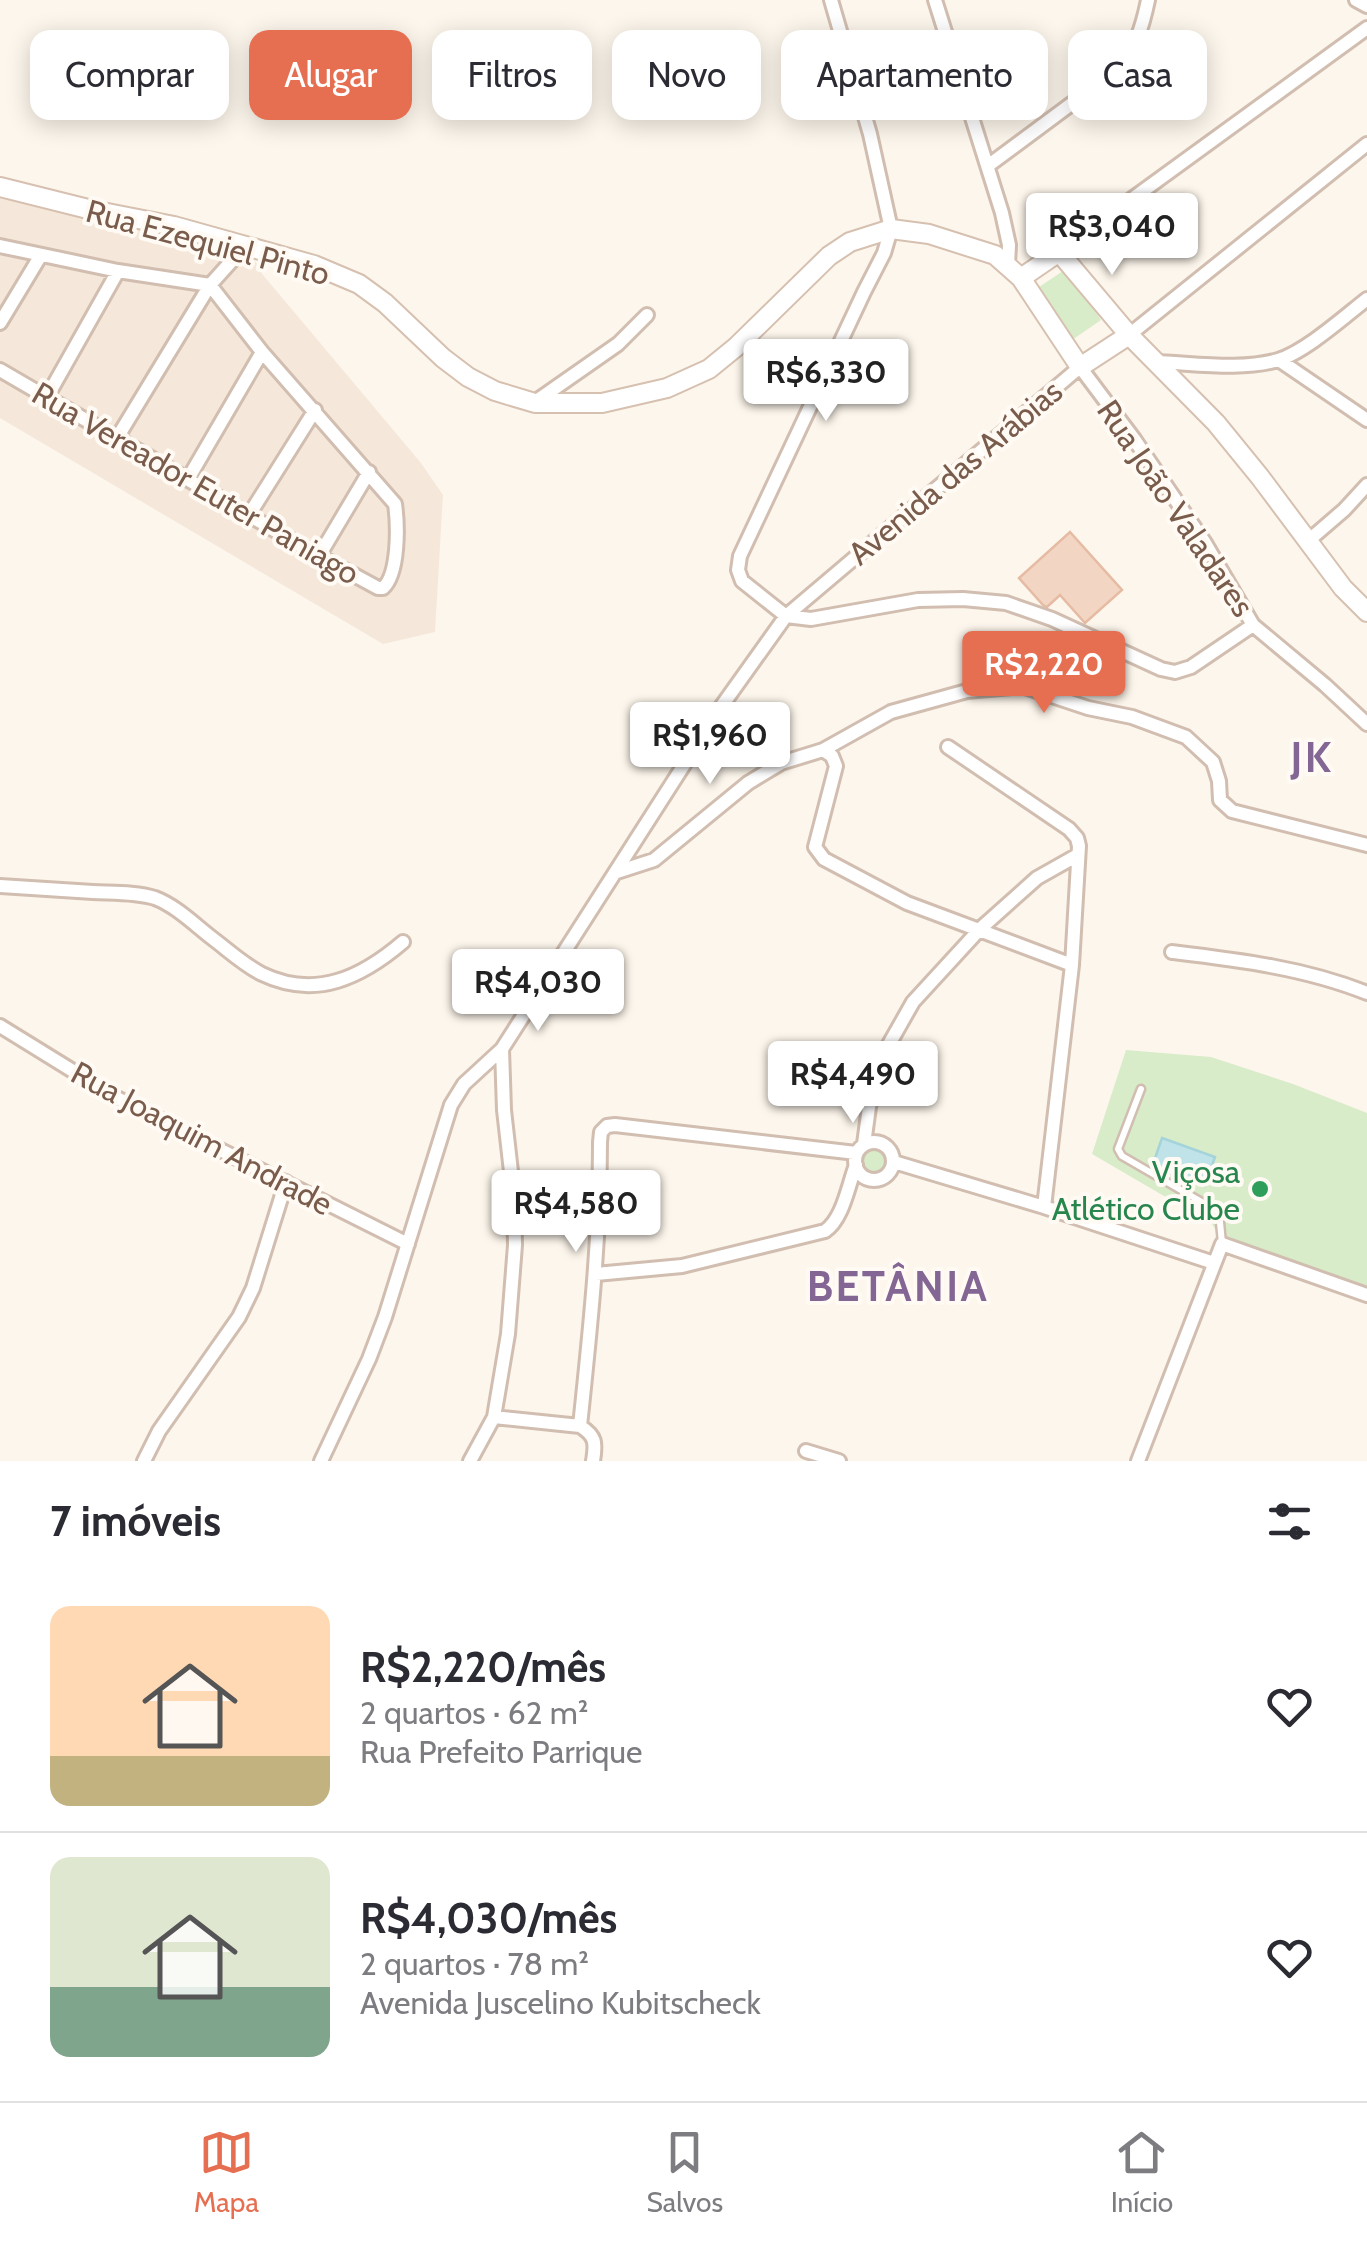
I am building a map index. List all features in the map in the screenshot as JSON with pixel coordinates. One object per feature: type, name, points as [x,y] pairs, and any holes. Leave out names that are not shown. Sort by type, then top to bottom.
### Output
[{"type":"street","points":[[831,0],[870,134],[890,229],[884,253],[740,556],[738,570],[742,581],[786,616],[812,619],[918,600],[963,599],[1006,604],[1052,619],[1160,669],[1176,672],[1191,667],[1253,625]]},
{"type":"street","points":[[935,0],[989,165],[1015,272]]},
{"type":"street","points":[[989,165],[1118,70],[1133,51],[1148,0]]},
{"type":"street","points":[[1356,0],[1367,6]]},
{"type":"street","points":[[1015,272],[1059,252],[1367,28]]},
{"type":"street","points":[[1129,336],[1367,144]]},
{"type":"street","name":"Rua Ezequiel Pinto","points":[[0,187],[174,226],[314,264],[359,284],[385,302],[468,377],[495,391],[535,403],[602,403],[667,388],[708,370],[829,256],[850,242],[890,229]]},
{"type":"street","points":[[890,229],[929,234],[981,249],[1015,272],[1080,367]]},
{"type":"street","points":[[117,438],[210,285],[246,245]]},
{"type":"street","points":[[0,246],[118,272],[210,285],[262,352],[369,472],[319,556]]},
{"type":"street","points":[[1059,252],[1129,336],[1216,423],[1343,588],[1367,612]]},
{"type":"street","points":[[0,323],[41,255]]},
{"type":"street","points":[[47,398],[118,272]]},
{"type":"street","points":[[1154,362],[1247,364],[1279,360],[1367,299]]},
{"type":"street","points":[[535,403],[618,344],[647,315]]},
{"type":"street","name":"Avenida das Arábias","points":[[320,1461],[385,1318],[451,1105],[464,1084],[502,1049],[721,707],[786,616],[1080,367],[1129,336]]},
{"type":"street","points":[[188,479],[262,352]]},
{"type":"street","points":[[1279,360],[1367,420]]},
{"type":"street","name":"Rua João Valadares","points":[[1080,367],[1205,543],[1253,625],[1367,724]]},
{"type":"street","name":"Rua Vereador Euter Paniago","points":[[0,370],[319,556],[383,588],[390,582],[398,526],[395,504],[369,472]]},
{"type":"street","points":[[249,515],[315,410]]},
{"type":"street","points":[[1308,542],[1367,485]]},
{"type":"street","points":[[616,872],[654,860],[781,762],[822,750],[890,712],[967,691],[1022,686],[1186,737],[1212,762],[1220,800],[1232,812],[1367,845]]},
{"type":"street","points":[[948,746],[1069,829],[1079,846],[1072,965],[1044,1207]]},
{"type":"street","points":[[822,750],[832,756],[836,766],[815,847],[824,860],[907,903],[1072,965]]},
{"type":"street","points":[[596,1274],[682,1266],[832,1227],[859,1154],[883,1056],[897,1026],[913,1002],[980,929],[1037,878],[1076,856]]},
{"type":"street","points":[[0,886],[154,898],[180,912],[261,974],[288,984],[322,984],[356,976],[403,942]]},
{"type":"street","points":[[1172,952],[1308,973],[1367,992]]},
{"type":"street","name":"Rua Joaquim Andrade","points":[[0,1026],[115,1097],[408,1244]]},
{"type":"street","points":[[470,1461],[494,1417],[508,1334],[515,1246],[502,1049]]},
{"type":"street","points":[[580,1426],[596,1274],[601,1132],[606,1126],[859,1154],[876,1141],[891,1150],[894,1162],[890,1173],[879,1180],[862,1176],[859,1154]]},
{"type":"street","points":[[894,1162],[1214,1263]]},
{"type":"street","points":[[144,1461],[170,1415],[239,1317],[286,1182]]},
{"type":"street","points":[[1138,1461],[1222,1244],[1367,1295]]},
{"type":"street","points":[[494,1417],[580,1426],[595,1440],[592,1461]]},
{"type":"street","points":[[806,1451],[839,1461]]},
{"type":"lane","points":[[1141,1089],[1118,1149],[1122,1156],[1219,1212],[1222,1244]]},
{"type":"shaded area","points":[[0,187],[246,245],[263,275],[421,463],[443,495],[435,632],[383,644],[0,418]]},
{"type":"green space","points":[[1066,269],[1101,320],[1072,340],[1036,289]]},
{"type":"green space","name":"Viçosa Atlético Clube","points":[[1126,1050],[1211,1057],[1367,1113],[1367,1290],[1223,1241],[1212,1224],[1092,1154]]},
{"type":"green space","points":[[873,1144],[887,1151],[892,1166],[870,1176],[860,1170],[858,1157],[862,1148]]},
{"type":"water","points":[[1162,1138],[1215,1157],[1205,1186],[1152,1167]]},
{"type":"building","points":[[1070,532],[1122,590],[1085,623],[1060,595],[1047,607],[1019,578]]},
{"type":"place","name":"Viçosa Atlético Clube","points":[[1260,1189]]},
{"type":"district","name":"JK","points":[[1312,757]]},
{"type":"district","name":"BETÂNIA","points":[[898,1286]]}]
